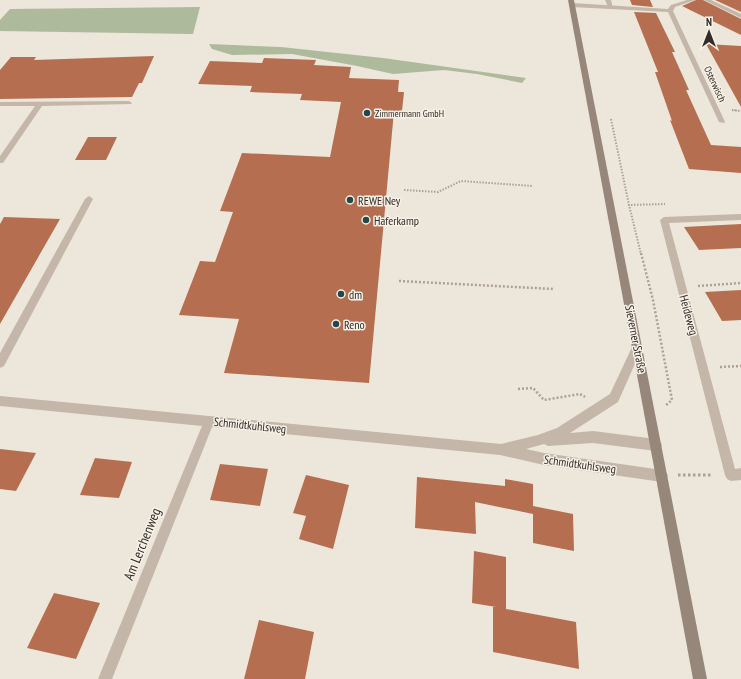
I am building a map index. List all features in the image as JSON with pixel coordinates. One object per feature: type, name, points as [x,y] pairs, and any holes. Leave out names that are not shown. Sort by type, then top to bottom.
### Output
[{"type":"main road","name":"Sieverner Straße","points":[[572,2],[700,679]]},
{"type":"street","points":[[608,0],[611,8]]},
{"type":"street","points":[[572,2],[611,8],[670,11],[673,6],[692,0]]},
{"type":"street","points":[[707,0],[741,16]]},
{"type":"street","name":"Osterwisch","points":[[670,11],[722,122]]},
{"type":"street","points":[[0,104],[128,103]]},
{"type":"street","points":[[0,161],[40,104]]},
{"type":"street","points":[[0,363],[89,200]]},
{"type":"street","name":"Heideweg","points":[[736,474],[703,368],[664,220],[741,217]]},
{"type":"street","name":"Schmidtkuhlsweg","points":[[538,441],[567,429],[614,398],[637,348]]},
{"type":"street","name":"Schmidtkuhlsweg","points":[[0,401],[500,449],[544,459],[662,476]]},
{"type":"street","name":"Am Lerchenweg","points":[[104,679],[209,421]]},
{"type":"street","name":"Schmidtkuhlsweg","points":[[500,449],[538,441],[593,437],[656,445]]},
{"type":"path","points":[[610,115],[629,205],[653,300],[672,400],[651,419]]},
{"type":"path","points":[[404,190],[438,192],[461,181],[533,186]]},
{"type":"path","points":[[399,281],[554,290]]},
{"type":"path","points":[[682,286],[741,283]]},
{"type":"path","points":[[703,368],[741,366]]},
{"type":"path","points":[[518,389],[533,388],[544,400],[580,394],[603,406]]},
{"type":"path","points":[[662,476],[736,474]]},
{"type":"green space","points":[[200,7],[193,34],[0,31],[0,20],[10,9]]},
{"type":"green space","points":[[209,44],[281,47],[383,58],[526,78],[522,83],[477,74],[444,70],[393,74],[292,54],[232,55],[212,49]]},
{"type":"building","points":[[630,0],[650,0],[653,7],[632,5]]},
{"type":"building","points":[[696,0],[703,0],[741,19],[741,35],[682,6]]},
{"type":"building","points":[[715,0],[741,0],[741,12]]},
{"type":"building","points":[[634,12],[656,13],[675,52],[672,52],[689,90],[686,90],[711,145],[741,147],[741,173],[689,169],[670,120],[672,121],[655,72],[658,72]]},
{"type":"building","points":[[706,44],[741,46],[741,107]]},
{"type":"building","points":[[154,56],[142,83],[139,83],[132,97],[0,99],[0,70],[11,57],[36,57],[34,60]]},
{"type":"building","points":[[264,58],[316,60],[314,65],[351,67],[349,78],[399,80],[398,92],[404,92],[402,111],[394,111],[369,383],[224,373],[239,319],[179,315],[200,261],[215,262],[233,212],[220,211],[242,153],[330,157],[341,102],[300,100],[302,94],[250,92],[252,86],[198,84],[210,61],[262,63]]},
{"type":"building","points":[[88,137],[117,137],[106,160],[75,160]]},
{"type":"building","points":[[4,217],[60,219],[0,324],[0,224]]},
{"type":"building","points":[[741,224],[741,248],[699,250],[684,227]]},
{"type":"building","points":[[741,290],[741,320],[722,321],[705,292]]},
{"type":"building","points":[[0,449],[36,453],[16,491],[0,489]]},
{"type":"building","points":[[95,458],[132,462],[119,498],[80,495]]},
{"type":"building","points":[[220,464],[268,469],[260,506],[210,500]]},
{"type":"building","points":[[306,475],[349,485],[333,549],[299,539],[306,516],[293,513]]},
{"type":"building","points":[[417,477],[505,486],[505,479],[533,484],[533,514],[475,502],[476,534],[415,528]]},
{"type":"building","points":[[533,506],[573,514],[574,551],[533,543]]},
{"type":"building","points":[[474,551],[506,557],[506,609],[576,622],[579,669],[493,652],[493,607],[496,607],[472,603]]},
{"type":"building","points":[[54,593],[100,603],[76,659],[27,648]]},
{"type":"building","points":[[259,620],[314,632],[305,679],[244,679]]},
{"type":"place","name":"Zimmermann GmbH","points":[[367,113]]},
{"type":"place","name":"REWE Ney","points":[[350,200]]},
{"type":"place","name":"Haferkamp","points":[[366,220]]},
{"type":"place","name":"dm","points":[[341,294]]},
{"type":"place","name":"Reno","points":[[336,324]]}]
